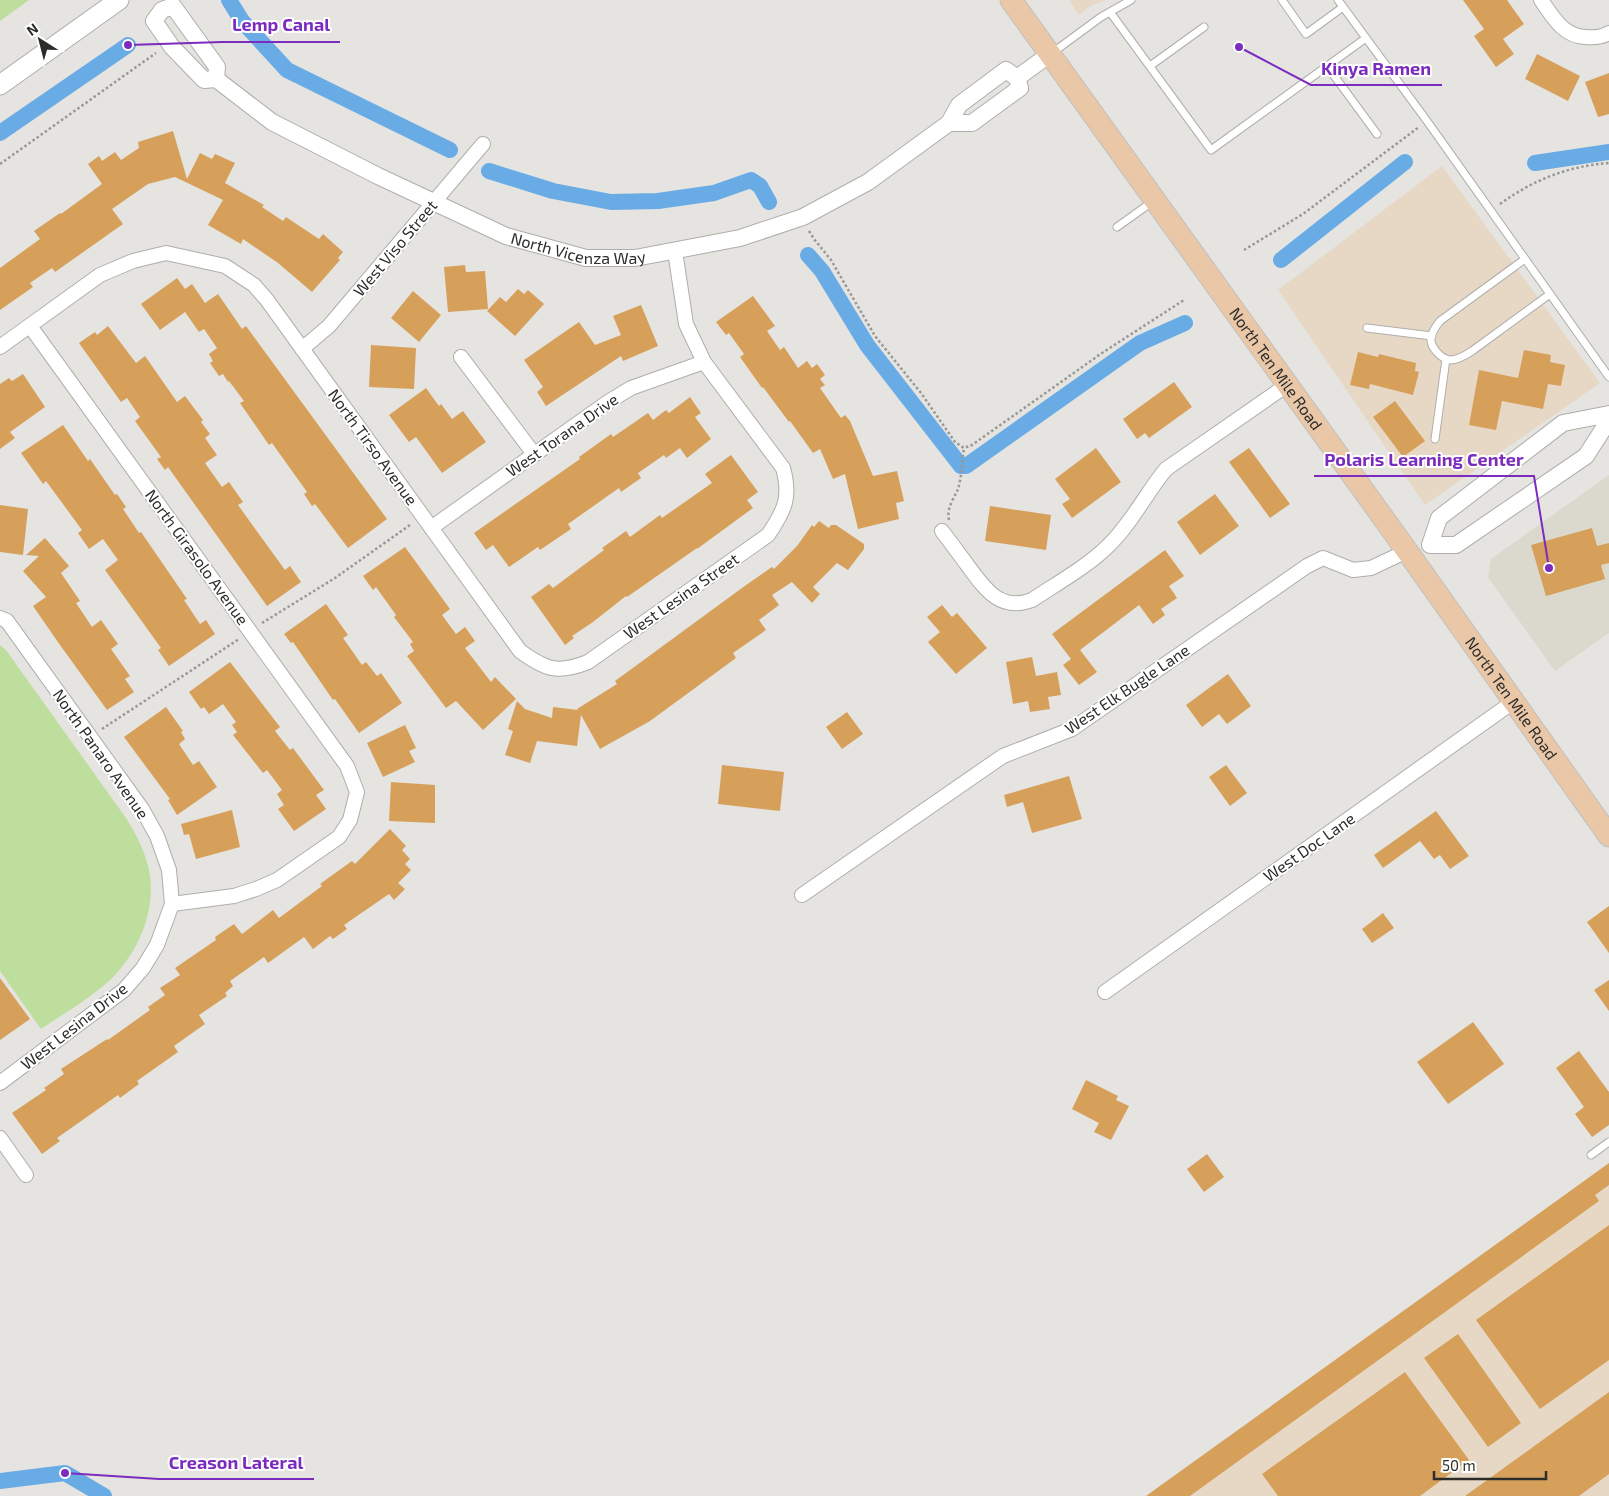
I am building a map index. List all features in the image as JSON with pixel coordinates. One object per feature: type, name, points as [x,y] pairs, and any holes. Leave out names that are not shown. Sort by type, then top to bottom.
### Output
[{"type":"main road","points":[[0,85],[119,0]]},
{"type":"main road","name":"North Ten Mile Road","points":[[1011,0],[1609,836]]},
{"type":"street","points":[[1541,0],[1561,27],[1570,34],[1593,38],[1609,33]]},
{"type":"street","name":"North Vicenza Way","points":[[216,79],[217,67],[173,6],[158,5],[154,21],[172,47],[204,80],[216,79],[272,122],[506,236],[586,258],[635,258],[740,238],[803,217],[868,182],[949,123],[959,105],[1006,70],[1017,78]]},
{"type":"street","points":[[949,123],[972,123],[1020,88],[1017,78],[1050,54]]},
{"type":"street","name":"West Viso Street","points":[[302,349],[329,326],[484,144]]},
{"type":"street","points":[[675,251],[686,324],[704,362]]},
{"type":"street","name":"North Tirso Avenue","points":[[30,326],[100,275],[132,261],[166,254],[225,266],[254,285],[268,300],[520,651],[538,664],[559,669]]},
{"type":"street","points":[[0,347],[30,326]]},
{"type":"street","name":"North Girasolo Avenue","points":[[30,326],[348,766],[357,792],[350,820],[339,837],[277,880],[234,896],[172,904]]},
{"type":"street","points":[[461,357],[534,454]]},
{"type":"street","name":"West Torana Drive","points":[[431,528],[608,402],[631,388],[704,362]]},
{"type":"street","name":"West Lesina Street","points":[[559,669],[572,669],[588,662],[768,534],[780,517],[786,502],[787,484],[783,468],[704,362]]},
{"type":"street","points":[[946,526],[985,589],[997,598],[1009,603],[1032,600],[1108,546],[1131,520],[1151,486],[1166,468],[1287,385]]},
{"type":"street","points":[[1430,545],[1439,518],[1563,424],[1609,414]]},
{"type":"street","points":[[1409,554],[1430,545],[1456,545],[1586,456],[1609,420]]},
{"type":"street","name":"West Elk Bugle Lane","points":[[802,895],[1003,756],[1072,729],[1307,566],[1323,558],[1352,570],[1371,568],[1409,554]]},
{"type":"street","name":"North Panaro Avenue","points":[[0,618],[7,622],[142,809],[157,836],[168,870],[172,904]]},
{"type":"street","name":"West Doc Lane","points":[[1105,992],[1513,702]]},
{"type":"street","name":"West Lesina Drive","points":[[0,1083],[124,990],[143,968],[157,945],[172,904]]},
{"type":"street","points":[[0,1138],[26,1175]]},
{"type":"lane","points":[[1050,54],[1110,12],[1131,0]]},
{"type":"lane","points":[[1282,0],[1306,34],[1343,7]]},
{"type":"lane","points":[[1338,0],[1427,121],[1609,377]]},
{"type":"lane","points":[[1110,12],[1212,150],[1366,38]]},
{"type":"lane","points":[[1150,66],[1204,27]]},
{"type":"lane","points":[[1327,66],[1378,134]]},
{"type":"lane","points":[[1117,227],[1154,200]]},
{"type":"lane","points":[[1525,259],[1445,316],[1433,332],[1431,340],[1434,348],[1440,356],[1450,360],[1460,358],[1550,294]]},
{"type":"lane","points":[[1367,328],[1432,336]]},
{"type":"lane","points":[[1435,440],[1446,358]]},
{"type":"lane","points":[[1591,1155],[1609,1142]]},
{"type":"path","points":[[0,164],[156,53]]},
{"type":"path","points":[[1244,250],[1303,214],[1427,121]]},
{"type":"path","points":[[1491,211],[1519,190],[1544,178],[1589,164],[1609,163]]},
{"type":"path","points":[[809,231],[830,260],[875,336],[921,393],[954,442],[964,448]]},
{"type":"path","points":[[964,448],[972,445],[1102,353],[1184,300]]},
{"type":"path","points":[[946,526],[950,507],[958,487],[964,448]]},
{"type":"path","points":[[258,625],[336,578],[410,525]]},
{"type":"path","points":[[98,732],[240,639]]},
{"type":"shaded area","points":[[1069,0],[1106,0],[1092,5],[1079,15]]},
{"type":"shaded area","points":[[1442,166],[1600,383],[1425,505],[1278,290]]},
{"type":"shaded area","points":[[1609,475],[1609,633],[1555,671],[1488,577],[1491,559]]},
{"type":"shaded area","points":[[1609,1164],[1609,1496],[1146,1496]]},
{"type":"green space","points":[[0,0],[29,0],[0,21]]},
{"type":"green space","points":[[0,645],[6,650],[126,818],[143,850],[150,878],[151,895],[144,928],[129,958],[107,983],[41,1029],[0,971]]},
{"type":"building","points":[[1463,0],[1507,0],[1524,24],[1503,39],[1514,54],[1496,67],[1474,36],[1484,29]]},
{"type":"building","points":[[1537,54],[1580,76],[1568,101],[1525,79]]},
{"type":"building","points":[[1609,73],[1609,114],[1598,117],[1585,82]]},
{"type":"building","points":[[173,131],[187,179],[200,153],[212,159],[215,154],[235,163],[225,183],[264,205],[262,207],[283,221],[286,217],[319,239],[323,234],[343,252],[338,258],[340,260],[312,292],[278,263],[243,239],[241,244],[208,225],[223,200],[175,177],[148,184],[112,209],[123,224],[55,272],[52,268],[30,283],[33,287],[0,310],[0,268],[40,239],[34,231],[102,184],[88,164],[99,156],[102,161],[115,152],[121,160],[139,148],[138,142]]},
{"type":"building","points":[[465,265],[466,272],[485,271],[488,309],[448,312],[444,267]]},
{"type":"building","points":[[177,278],[185,289],[192,284],[205,303],[218,294],[242,329],[246,326],[387,519],[348,548],[315,504],[312,506],[304,494],[307,492],[272,443],[269,445],[240,403],[244,401],[223,374],[219,376],[210,363],[213,361],[209,354],[217,348],[204,329],[199,332],[185,312],[160,330],[141,304]]},
{"type":"building","points":[[518,289],[524,294],[528,290],[544,304],[515,336],[487,311],[500,297],[506,302]]},
{"type":"building","points":[[413,291],[441,315],[419,342],[391,318]]},
{"type":"building","points":[[753,296],[775,326],[767,331],[780,350],[784,347],[798,368],[807,361],[812,368],[817,364],[825,375],[820,379],[825,385],[820,388],[841,418],[845,415],[850,421],[873,476],[897,471],[904,501],[896,503],[899,519],[858,529],[845,474],[833,479],[820,449],[813,453],[740,357],[744,354],[729,333],[726,335],[716,322]]},
{"type":"building","points":[[641,305],[658,346],[623,361],[621,356],[546,406],[537,392],[543,387],[524,360],[579,322],[595,345],[621,335],[613,316]]},
{"type":"building","points":[[108,326],[136,363],[145,356],[177,402],[185,396],[203,420],[201,422],[210,434],[205,438],[217,455],[205,463],[222,487],[229,482],[243,502],[238,505],[285,570],[290,566],[301,582],[267,606],[168,467],[165,470],[157,459],[161,457],[135,421],[140,417],[127,398],[121,402],[79,343],[95,332],[97,335]]},
{"type":"building","points":[[371,345],[416,348],[414,389],[369,387]]},
{"type":"building","points":[[1524,350],[1551,355],[1550,362],[1565,365],[1561,386],[1548,384],[1543,409],[1502,401],[1496,430],[1469,425],[1479,370],[1518,378]]},
{"type":"building","points":[[1358,352],[1378,357],[1379,354],[1416,363],[1415,371],[1419,372],[1413,395],[1370,384],[1369,389],[1350,385]]},
{"type":"building","points":[[23,374],[45,407],[10,432],[15,438],[0,449],[0,384],[9,378],[12,381]]},
{"type":"building","points":[[1174,382],[1192,407],[1149,438],[1145,433],[1137,439],[1123,419]]},
{"type":"building","points":[[426,388],[439,406],[441,404],[452,419],[463,411],[486,442],[442,473],[416,437],[409,442],[389,415]]},
{"type":"building","points":[[690,397],[701,413],[695,417],[711,439],[687,458],[680,448],[666,458],[664,455],[638,473],[641,478],[621,492],[619,488],[568,524],[571,529],[540,550],[538,547],[509,567],[493,545],[486,550],[474,533],[580,459],[579,457],[611,434],[613,437],[648,413],[653,420],[666,410],[669,413]]},
{"type":"building","points":[[1395,401],[1425,441],[1403,457],[1373,417]]},
{"type":"building","points":[[63,425],[88,461],[90,459],[115,495],[117,494],[126,507],[123,509],[187,599],[184,600],[200,624],[206,620],[215,634],[169,666],[158,650],[161,648],[105,570],[118,560],[103,539],[89,549],[78,533],[82,530],[46,481],[43,484],[21,453]]},
{"type":"building","points":[[1096,448],[1121,482],[1072,518],[1062,504],[1070,499],[1055,479]]},
{"type":"building","points":[[1249,448],[1290,504],[1270,518],[1229,462]]},
{"type":"building","points":[[731,455],[758,492],[747,500],[753,508],[697,549],[626,596],[572,636],[574,638],[565,645],[531,597],[549,584],[553,588],[626,531],[630,537],[660,515],[662,518],[712,483],[705,474]]},
{"type":"building","points":[[1215,494],[1239,526],[1200,555],[1177,522]]},
{"type":"building","points":[[0,505],[28,509],[23,555],[0,552]]},
{"type":"building","points":[[990,506],[1051,515],[1046,550],[985,541]]},
{"type":"building","points":[[819,521],[829,528],[831,525],[836,525],[864,544],[864,549],[848,570],[837,563],[813,587],[820,594],[812,603],[792,582],[772,595],[779,605],[759,620],[766,630],[733,653],[736,658],[650,721],[600,749],[581,715],[577,746],[537,741],[530,763],[505,755],[513,731],[508,729],[517,701],[525,709],[552,718],[553,707],[578,710],[617,684],[615,681],[742,588],[772,567],[774,569],[797,546],[812,525],[814,527]]},
{"type":"building","points":[[1592,528],[1597,546],[1609,543],[1609,563],[1601,565],[1605,579],[1546,596],[1531,545]]},
{"type":"building","points":[[45,538],[69,566],[61,573],[80,601],[76,603],[92,627],[101,620],[118,644],[111,649],[130,676],[125,679],[134,692],[107,710],[33,606],[46,597],[23,571],[39,556],[26,555]]},
{"type":"building","points":[[405,547],[450,609],[442,615],[456,634],[465,627],[475,641],[465,648],[491,682],[495,677],[516,699],[483,730],[456,701],[446,708],[407,656],[414,651],[410,644],[413,642],[394,617],[396,615],[376,587],[373,590],[363,576]]},
{"type":"building","points":[[1165,550],[1184,576],[1169,586],[1177,598],[1161,609],[1165,615],[1153,624],[1139,605],[1080,650],[1097,672],[1079,685],[1063,665],[1071,659],[1052,634]]},
{"type":"building","points":[[326,604],[348,635],[343,638],[362,665],[366,662],[377,676],[381,673],[402,703],[359,733],[335,699],[333,700],[293,642],[291,643],[284,634]]},
{"type":"building","points":[[942,605],[952,617],[957,613],[987,648],[956,674],[928,642],[940,632],[927,617]]},
{"type":"building","points":[[1032,657],[1036,676],[1057,672],[1061,695],[1048,697],[1050,709],[1030,712],[1028,701],[1013,704],[1006,662]]},
{"type":"building","points":[[230,662],[280,727],[275,731],[290,750],[293,748],[324,790],[316,795],[326,809],[294,831],[278,809],[284,805],[277,794],[282,790],[267,770],[263,773],[233,735],[237,732],[232,725],[236,722],[223,704],[209,714],[204,707],[201,709],[189,692]]},
{"type":"building","points":[[1228,674],[1251,706],[1227,724],[1219,714],[1202,727],[1186,705]]},
{"type":"building","points":[[166,707],[183,731],[181,732],[185,739],[179,744],[193,765],[199,761],[217,787],[177,815],[168,800],[170,799],[124,737]]},
{"type":"building","points":[[847,712],[863,734],[842,749],[826,727]]},
{"type":"building","points":[[405,725],[416,748],[409,751],[415,762],[383,777],[367,743]]},
{"type":"building","points":[[722,765],[784,772],[780,811],[718,804]]},
{"type":"building","points":[[1226,765],[1247,793],[1230,806],[1209,777]]},
{"type":"building","points":[[1069,776],[1082,819],[1032,833],[1023,802],[1007,807],[1004,795]]},
{"type":"building","points":[[391,782],[435,785],[435,823],[389,821]]},
{"type":"building","points":[[232,810],[240,847],[196,859],[189,834],[184,835],[181,824]]},
{"type":"building","points":[[1436,811],[1469,856],[1450,869],[1440,855],[1434,859],[1420,841],[1383,868],[1374,855]]},
{"type":"building","points":[[390,829],[406,846],[402,850],[410,859],[405,864],[411,870],[398,883],[405,889],[394,900],[389,894],[344,925],[347,929],[333,939],[330,936],[313,949],[304,937],[268,963],[264,957],[230,981],[233,986],[225,993],[227,996],[199,1015],[205,1024],[174,1046],[178,1052],[137,1081],[139,1084],[120,1098],[118,1095],[57,1138],[60,1141],[42,1154],[12,1113],[46,1090],[44,1088],[64,1074],[61,1069],[108,1040],[150,1010],[148,1007],[165,995],[160,988],[180,975],[175,968],[216,940],[215,937],[234,924],[242,934],[273,910],[279,918],[322,886],[320,884],[352,861],[355,864]]},
{"type":"building","points":[[1609,906],[1609,953],[1587,922]]},
{"type":"building","points":[[1383,913],[1394,928],[1372,943],[1362,929]]},
{"type":"building","points":[[0,978],[30,1019],[0,1040]]},
{"type":"building","points":[[1609,980],[1609,1011],[1594,990]]},
{"type":"building","points":[[1473,1022],[1504,1064],[1448,1104],[1417,1062]]},
{"type":"building","points":[[1579,1051],[1609,1092],[1609,1125],[1592,1137],[1575,1114],[1584,1107],[1556,1068]]},
{"type":"building","points":[[1086,1080],[1118,1096],[1116,1100],[1129,1106],[1111,1140],[1094,1132],[1099,1123],[1072,1109]]},
{"type":"building","points":[[1207,1154],[1224,1177],[1204,1192],[1187,1169]]},
{"type":"building","points":[[1609,1163],[1609,1185],[1595,1195],[1599,1201],[1190,1496],[1146,1496]]},
{"type":"building","points":[[1609,1225],[1609,1360],[1540,1409],[1476,1320]]},
{"type":"building","points":[[1458,1334],[1521,1423],[1488,1447],[1424,1358]]},
{"type":"building","points":[[1405,1372],[1469,1460],[1420,1496],[1278,1496],[1262,1474]]},
{"type":"building","points":[[1609,1392],[1609,1474],[1579,1496],[1465,1496]]},
{"type":"waterway","points":[[229,0],[242,21],[287,70],[450,150]]},
{"type":"waterway","points":[[0,133],[128,45]]},
{"type":"waterway","points":[[1535,163],[1609,152]]},
{"type":"waterway","points":[[1281,260],[1405,162]]},
{"type":"waterway","points":[[489,171],[553,191],[611,202],[658,201],[714,193],[751,180],[760,186],[769,202]]},
{"type":"waterway","points":[[808,255],[822,271],[867,345],[961,466],[966,466],[1140,343],[1185,323]]},
{"type":"waterway","points":[[0,1481],[65,1473],[104,1496]]},
{"type":"place","name":"Lemp Canal","points":[[128,45]]},
{"type":"place","name":"Kinya Ramen","points":[[1239,47]]},
{"type":"place","name":"Polaris Learning Center","points":[[1549,568]]},
{"type":"place","name":"Creason Lateral","points":[[65,1473]]}]
